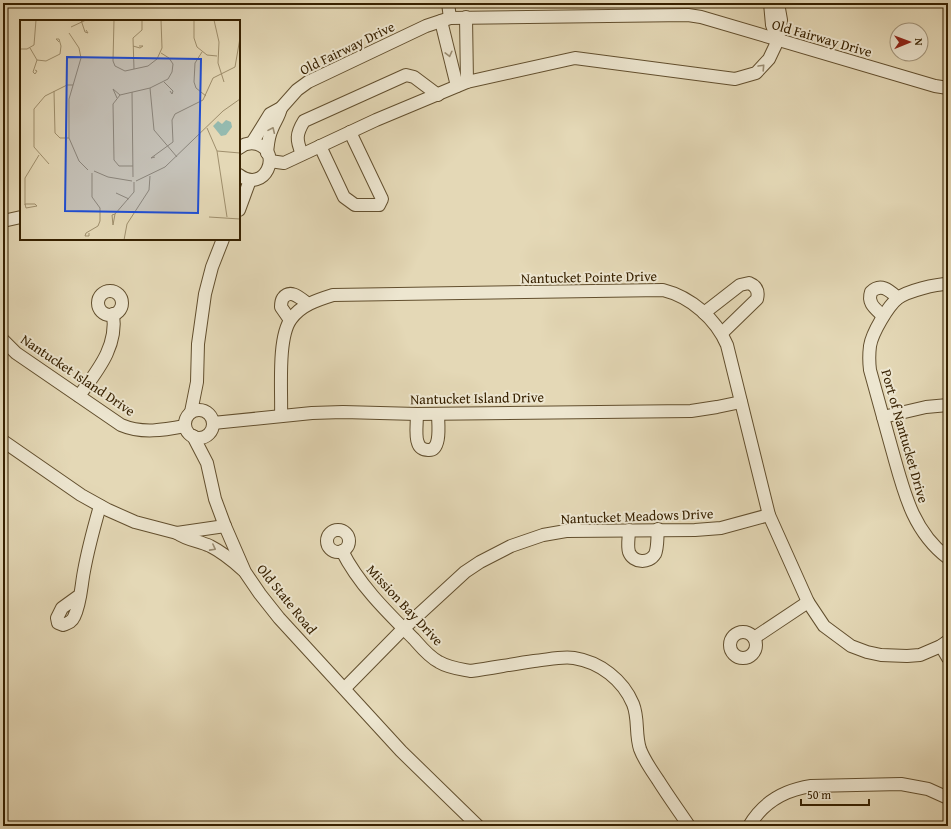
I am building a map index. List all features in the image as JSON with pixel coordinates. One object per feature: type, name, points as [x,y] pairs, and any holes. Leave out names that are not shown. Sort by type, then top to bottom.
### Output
[{"type":"street","points":[[448,3],[446,19],[462,84]]},
{"type":"street","points":[[770,3],[772,25],[778,40]]},
{"type":"street","points":[[240,147],[246,144],[258,144],[263,147],[268,157],[284,163],[350,132],[462,84],[574,58],[735,79],[756,73],[769,59],[778,40],[781,20],[778,3]]},
{"type":"street","name":"Old Fairway Drive","points":[[252,143],[270,114],[281,108],[308,82],[426,26],[446,19],[466,17],[688,15],[935,86],[948,88]]},
{"type":"street","points":[[462,84],[466,17]]},
{"type":"street","points":[[302,154],[297,143],[297,137],[304,120],[371,90],[406,75],[414,77],[438,95]]},
{"type":"street","name":"Old Fairway Drive","points":[[245,178],[257,180],[263,177],[267,172],[268,141],[271,130],[278,118],[281,108]]},
{"type":"street","points":[[320,146],[344,197],[355,205],[379,205],[382,199],[350,132]]},
{"type":"street","points":[[240,205],[245,178]]},
{"type":"street","points":[[3,221],[20,217]]},
{"type":"street","points":[[177,533],[225,526],[215,499],[207,462],[193,436],[185,426],[187,417],[191,412],[197,382],[198,344],[205,294],[212,267],[223,240]]},
{"type":"street","points":[[704,313],[740,285],[748,283],[755,287],[758,291],[757,299],[722,333]]},
{"type":"street","name":"Port of Nantucket Drive","points":[[948,284],[930,286],[898,298],[883,316],[875,331],[870,345],[869,357],[870,370],[906,501],[919,526],[930,541],[948,558]]},
{"type":"street","points":[[883,316],[871,304],[871,292],[877,288],[885,288],[898,298]]},
{"type":"street","name":"Nantucket Pointe Drive","points":[[281,416],[282,349],[284,333],[290,320],[298,311],[308,304],[320,299],[333,296],[663,290],[680,296],[704,313],[714,322],[722,333],[727,345],[769,515],[808,602],[824,626],[852,646],[867,652],[881,655],[920,655],[944,644]]},
{"type":"street","points":[[290,320],[281,307],[282,300],[285,296],[289,294],[296,295],[308,304]]},
{"type":"street","points":[[79,396],[106,357],[113,338],[113,314]]},
{"type":"street","name":"Nantucket Island Drive","points":[[3,340],[16,352],[121,425],[131,429],[155,431],[185,426]]},
{"type":"street","points":[[197,382],[207,412],[210,414],[213,423],[209,434],[207,462]]},
{"type":"street","name":"Nantucket Island Drive","points":[[213,423],[281,416],[344,412],[438,414],[691,411],[741,402]]},
{"type":"street","points":[[883,417],[926,407],[948,405]]},
{"type":"street","points":[[191,412],[194,410],[203,410],[207,412]]},
{"type":"street","points":[[417,414],[418,443],[422,449],[427,450],[434,448],[438,442],[438,414]]},
{"type":"street","points":[[193,436],[201,438],[209,434]]},
{"type":"street","points":[[3,442],[81,495],[100,506],[135,522],[177,533],[184,538],[209,546],[226,556],[245,572]]},
{"type":"street","points":[[80,595],[85,567],[100,506]]},
{"type":"street","name":"Nantucket Meadows Drive","points":[[344,688],[403,629],[465,572],[480,562],[511,546],[543,535],[566,531],[658,529],[695,530],[721,528],[769,515]]},
{"type":"street","name":"Old State Road","points":[[225,526],[245,572],[279,618],[401,751],[478,826]]},
{"type":"street","points":[[629,530],[629,552],[636,560],[647,561],[654,555],[656,550],[658,529]]},
{"type":"street","name":"Mission Bay Drive","points":[[342,552],[360,580],[403,629],[438,662],[471,671],[547,660],[572,658],[588,661],[612,675],[625,689],[633,705],[637,718],[637,733],[640,749],[649,766],[689,826]]},
{"type":"street","points":[[754,638],[808,602]]},
{"type":"street","points":[[944,644],[948,658]]},
{"type":"street","points":[[749,826],[757,814],[775,797],[796,788],[810,786],[901,784],[928,789],[948,798]]}]
